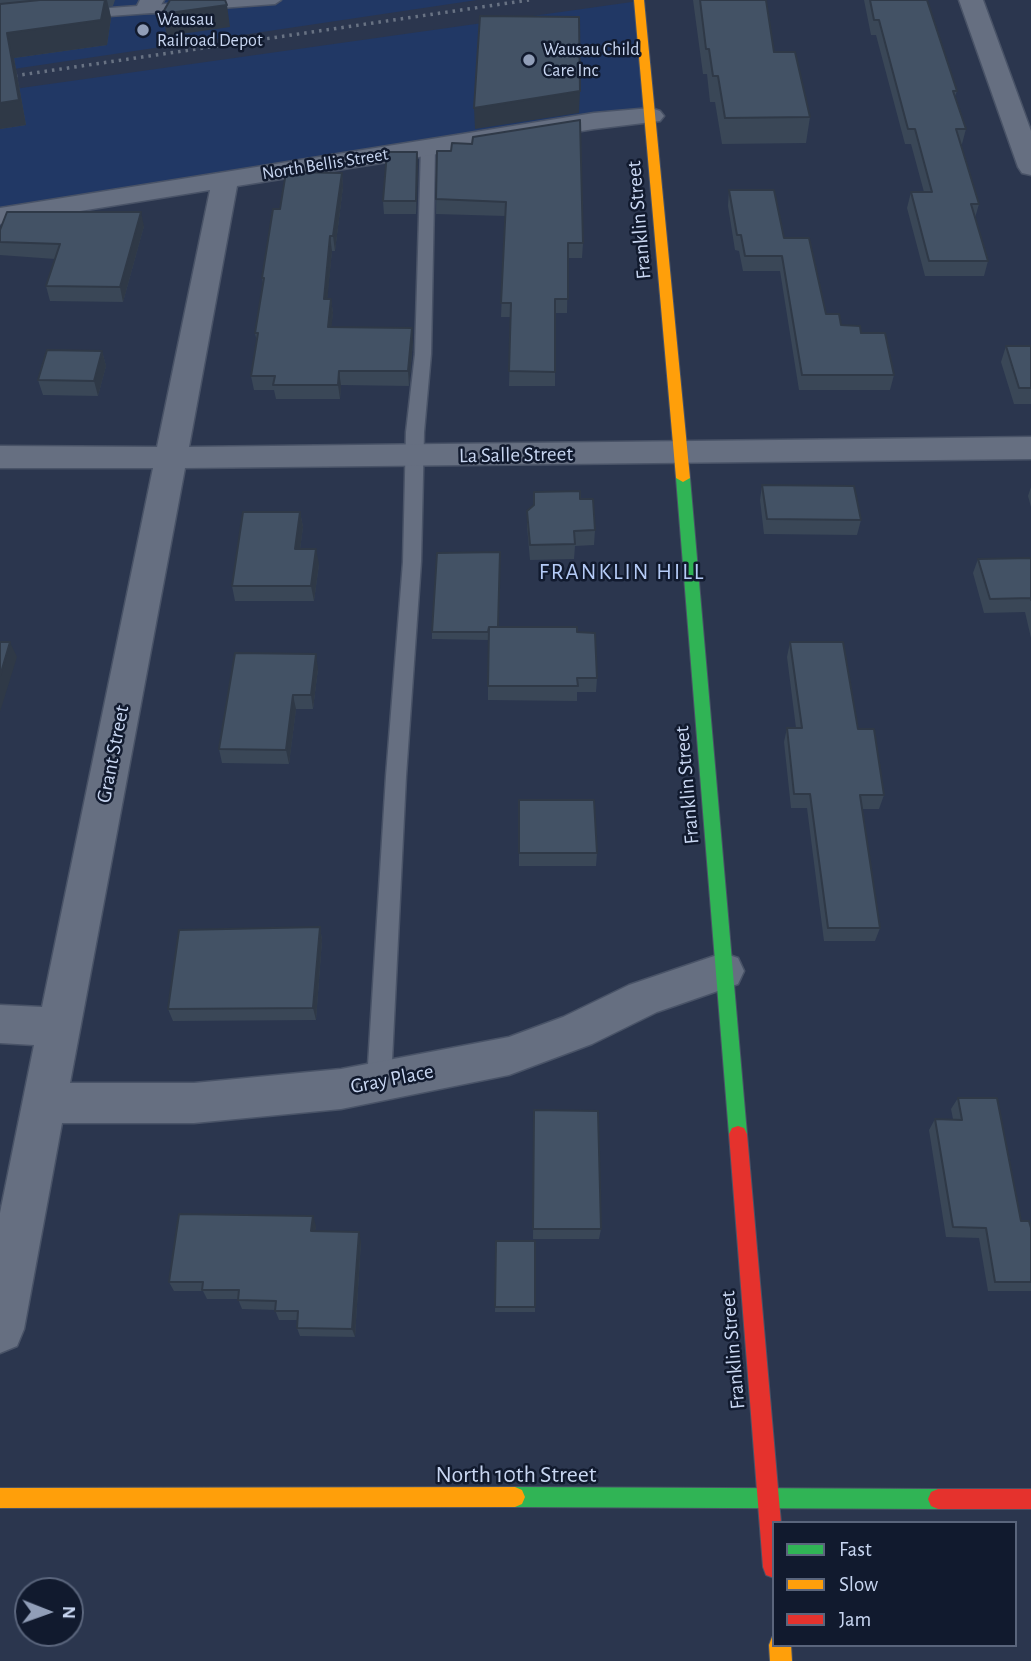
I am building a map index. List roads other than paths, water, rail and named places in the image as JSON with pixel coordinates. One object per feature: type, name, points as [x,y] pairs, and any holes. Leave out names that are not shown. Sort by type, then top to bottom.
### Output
[{"type":"street","name":"Franklin Street","points":[[639,0],[681,452],[772,1545]]},
{"type":"street","points":[[971,0],[1031,167]]},
{"type":"street","name":"North Bellis Street","points":[[0,216],[594,121],[651,116]]},
{"type":"street","name":"Grant Street","points":[[0,1329],[225,180]]},
{"type":"street","name":"La Salle Street","points":[[0,457],[415,456],[1031,448]]},
{"type":"street","name":"Gray Place","points":[[44,1103],[194,1102],[341,1089],[509,1056],[577,1031],[644,998],[723,971]]},
{"type":"street","points":[[0,1024],[59,1027]]},
{"type":"street","name":"North 10th Street","points":[[0,1498],[261,1496],[1031,1499]]},
{"type":"lane","points":[[66,16],[150,4],[275,0]]},
{"type":"lane","points":[[379,1081],[396,776],[412,562],[415,456],[424,328],[428,148]]},
{"type":"railway","points":[[0,78],[529,0]]},
{"type":"place","name":"Wausau Railroad Depot","points":[[143,30]]},
{"type":"place","name":"Wausau Child Care Inc","points":[[529,60]]},
{"type":"district","name":"FRANKLIN HILL","points":[[622,572]]}]
